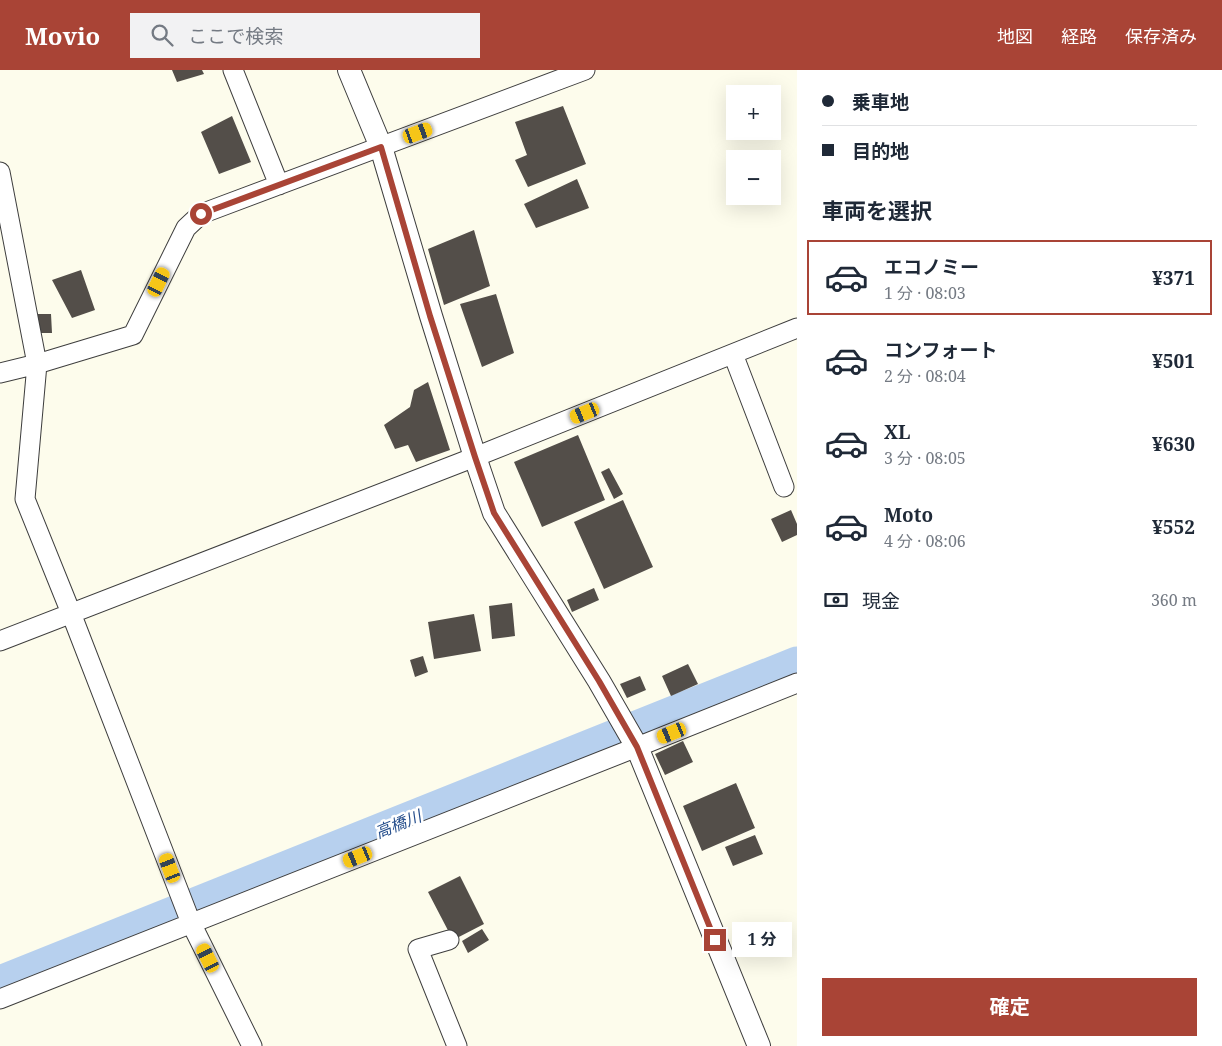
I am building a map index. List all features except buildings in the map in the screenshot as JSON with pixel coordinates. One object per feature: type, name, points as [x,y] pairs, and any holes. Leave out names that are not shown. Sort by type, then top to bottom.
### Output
[{"type":"street","points":[[233,70],[279,185]]},
{"type":"street","points":[[349,70],[381,147],[430,316],[494,513],[594,672],[637,747],[759,1046]]},
{"type":"street","points":[[0,373],[37,364],[133,335],[186,228],[201,214],[585,70]]},
{"type":"street","points":[[0,172],[37,364],[24,499],[71,613],[191,923],[252,1046]]},
{"type":"street","points":[[0,641],[475,457],[797,328]]},
{"type":"street","points":[[733,354],[784,487]]},
{"type":"street","points":[[0,999],[797,683]]},
{"type":"street","points":[[449,940],[418,950],[457,1046]]},
{"type":"waterway","name":"高橋川","points":[[0,983],[797,664]]},
{"type":"route","points":[[201,214],[381,147],[430,316],[494,513],[599,681],[637,747],[715,940]]}]
